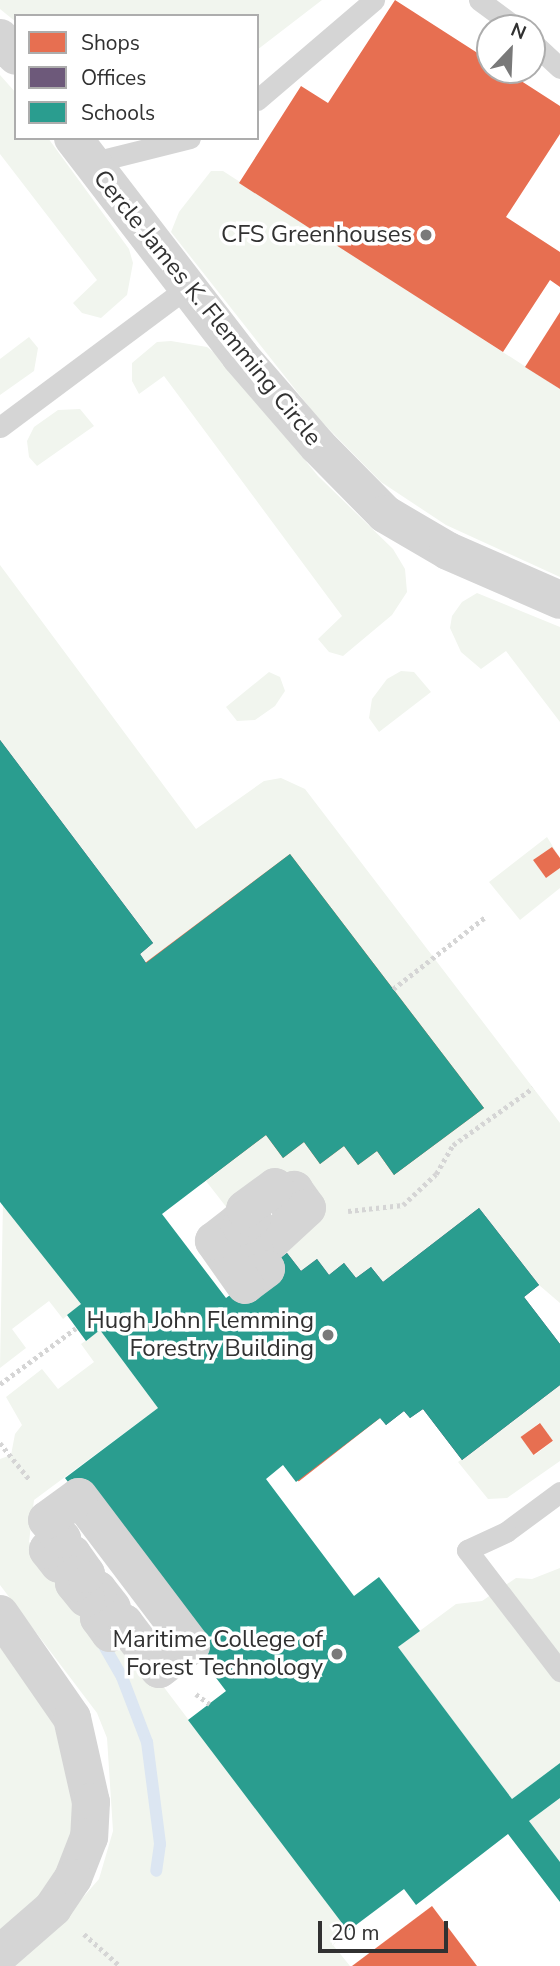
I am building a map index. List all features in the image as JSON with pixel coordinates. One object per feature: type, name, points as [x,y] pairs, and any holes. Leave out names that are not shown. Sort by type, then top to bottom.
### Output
[{"type":"street","points":[[0,38],[14,54]]},
{"type":"street","name":"Cercle James K. Flemming Circle","points":[[81,150],[185,289],[318,446],[385,514],[448,551],[560,600]]},
{"type":"street","points":[[79,1497],[191,1645],[159,1669],[124,1623],[110,1633],[99,1618],[112,1608],[98,1590],[86,1598],[74,1583],[86,1574],[72,1554],[59,1564],[48,1550],[62,1539],[47,1520],[79,1497]]},
{"type":"street","points":[[0,1614],[72,1718],[91,1802],[89,1837],[73,1878],[53,1908],[0,1954]]},
{"type":"lane","points":[[259,98],[374,0]]},
{"type":"lane","points":[[479,0],[498,14]]},
{"type":"lane","points":[[546,47],[560,68]]},
{"type":"lane","points":[[81,150],[172,140]]},
{"type":"lane","points":[[0,427],[185,289]]},
{"type":"lane","points":[[560,1492],[506,1532],[467,1550],[560,1671]]},
{"type":"path","points":[[393,989],[485,918]]},
{"type":"path","points":[[307,1208],[336,1214],[403,1205],[436,1174],[453,1145],[533,1088]]},
{"type":"path","points":[[0,1384],[76,1328]]},
{"type":"path","points":[[0,1443],[27,1476]]},
{"type":"shaded area","points":[[0,0],[322,0],[259,48],[259,14],[14,14],[14,20],[0,9]]},
{"type":"shaded area","points":[[0,75],[14,91],[14,140],[49,140],[129,249],[133,263],[127,295],[101,318],[82,313],[73,303],[97,280],[0,154]]},
{"type":"shaded area","points":[[211,171],[223,171],[560,389],[560,577],[446,525],[381,482],[317,417],[171,232],[179,212]]},
{"type":"shaded area","points":[[29,337],[38,348],[34,371],[0,395],[0,359]]},
{"type":"shaded area","points":[[171,341],[207,347],[221,358],[318,476],[393,549],[405,569],[407,592],[392,615],[343,656],[329,652],[318,639],[342,616],[164,376],[139,394],[132,381],[132,363],[157,342]]},
{"type":"shaded area","points":[[80,409],[94,426],[37,466],[29,457],[27,441],[34,427],[58,410]]},
{"type":"shaded area","points":[[0,565],[196,829],[264,781],[281,778],[305,789],[560,1123],[560,1303],[539,1285],[479,1209],[383,1282],[372,1267],[356,1278],[344,1263],[329,1275],[317,1259],[301,1271],[287,1253],[307,1208],[227,1208],[206,1181],[266,1135],[283,1158],[304,1142],[320,1164],[344,1146],[358,1165],[377,1151],[395,1175],[483,1108],[290,854],[146,963],[140,954],[153,943],[0,740]]},
{"type":"shaded area","points":[[477,593],[560,627],[560,722],[506,651],[481,669],[461,652],[450,628],[452,616],[462,602]]},
{"type":"shaded area","points":[[401,671],[414,672],[431,692],[379,732],[369,718],[372,699],[387,679]]},
{"type":"shaded area","points":[[269,672],[280,677],[285,691],[275,706],[255,720],[237,721],[226,707]]},
{"type":"shaded area","points":[[547,837],[560,858],[552,847],[533,860],[546,878],[560,868],[560,888],[520,920],[489,882]]},
{"type":"shaded area","points":[[3,1200],[81,1304],[63,1319],[49,1301],[12,1329],[26,1348],[0,1368]]},
{"type":"shaded area","points":[[100,1330],[158,1408],[34,1500],[29,1542],[157,1678],[348,1931],[333,1945],[350,1966],[10,1966],[65,1918],[99,1879],[113,1831],[107,1738],[97,1713],[0,1585],[0,1459],[11,1455],[15,1434],[22,1425],[6,1397],[42,1369],[58,1389],[94,1362],[81,1344]]},
{"type":"shaded area","points":[[560,1385],[560,1461],[507,1498],[488,1499],[458,1462]],"holes":[[[539,1423],[553,1441],[535,1455],[521,1437]]]},
{"type":"shaded area","points":[[560,1568],[560,1763],[512,1799],[398,1647],[456,1604],[482,1601],[516,1578],[532,1579]]},
{"type":"shaded area","points":[[0,1614],[33,1658],[89,1837],[0,1954]]},
{"type":"shaded area","points":[[560,1798],[560,1862],[529,1821]]},
{"type":"building: Shops","points":[[395,0],[476,52],[476,84],[526,84],[560,106],[560,134],[506,217],[560,252],[560,287],[550,280],[503,352],[239,183],[301,86],[328,103]]},
{"type":"building: Shops","points":[[560,312],[560,389],[525,367]]},
{"type":"building: Shops","points":[[552,847],[560,858],[560,868],[546,878],[533,860]]},
{"type":"building: Shops","points":[[290,854],[484,1108],[394,1175],[377,1151],[358,1165],[344,1146],[320,1164],[304,1142],[283,1158],[266,1135],[201,1184],[137,1100],[87,1137],[24,1054]]},
{"type":"building: Shops","points":[[292,1304],[381,1417],[299,1482],[210,1368]]},
{"type":"building: Shops","points":[[540,1423],[553,1441],[534,1455],[521,1437]]},
{"type":"building: Shops","points":[[432,1906],[477,1966],[352,1966]]},
{"type":"building: Offices","points":[[0,740],[153,943],[140,954],[146,963],[24,1054],[87,1137],[0,1202]]},
{"type":"building: Offices","points":[[479,1208],[539,1285],[524,1297],[560,1344],[560,1385],[462,1460],[423,1409],[410,1418],[404,1411],[386,1425],[266,1269],[287,1253],[301,1271],[317,1259],[329,1275],[344,1263],[356,1278],[371,1267],[383,1282]]},
{"type":"building: Schools","name":"Hugh John Flemming Forestry Building","points":[[0,740],[153,943],[140,954],[146,963],[290,854],[484,1108],[394,1175],[377,1151],[358,1165],[344,1146],[320,1164],[304,1142],[283,1158],[266,1135],[162,1214],[226,1298],[287,1253],[301,1271],[317,1259],[329,1275],[344,1263],[356,1278],[371,1267],[383,1282],[479,1208],[539,1285],[524,1297],[560,1344],[560,1385],[462,1460],[423,1409],[410,1418],[404,1411],[386,1425],[380,1418],[296,1482],[283,1465],[266,1479],[354,1596],[379,1577],[420,1631],[398,1647],[512,1799],[560,1763],[560,1798],[529,1821],[560,1862],[560,1902],[508,1834],[416,1905],[404,1889],[348,1931],[188,1720],[226,1691],[65,1478],[158,1408],[100,1330],[86,1341],[67,1315],[81,1304],[0,1202]]},
{"type":"waterway","points":[[99,1637],[122,1677],[147,1742],[160,1844],[156,1871]]},
{"type":"place","name":"CFS Greenhouses","points":[[426,235]]},
{"type":"place","name":"Hugh John Flemming Forestry Building","points":[[328,1335]]},
{"type":"place","name":"Maritime College of Forest Technology","points":[[337,1654]]}]
